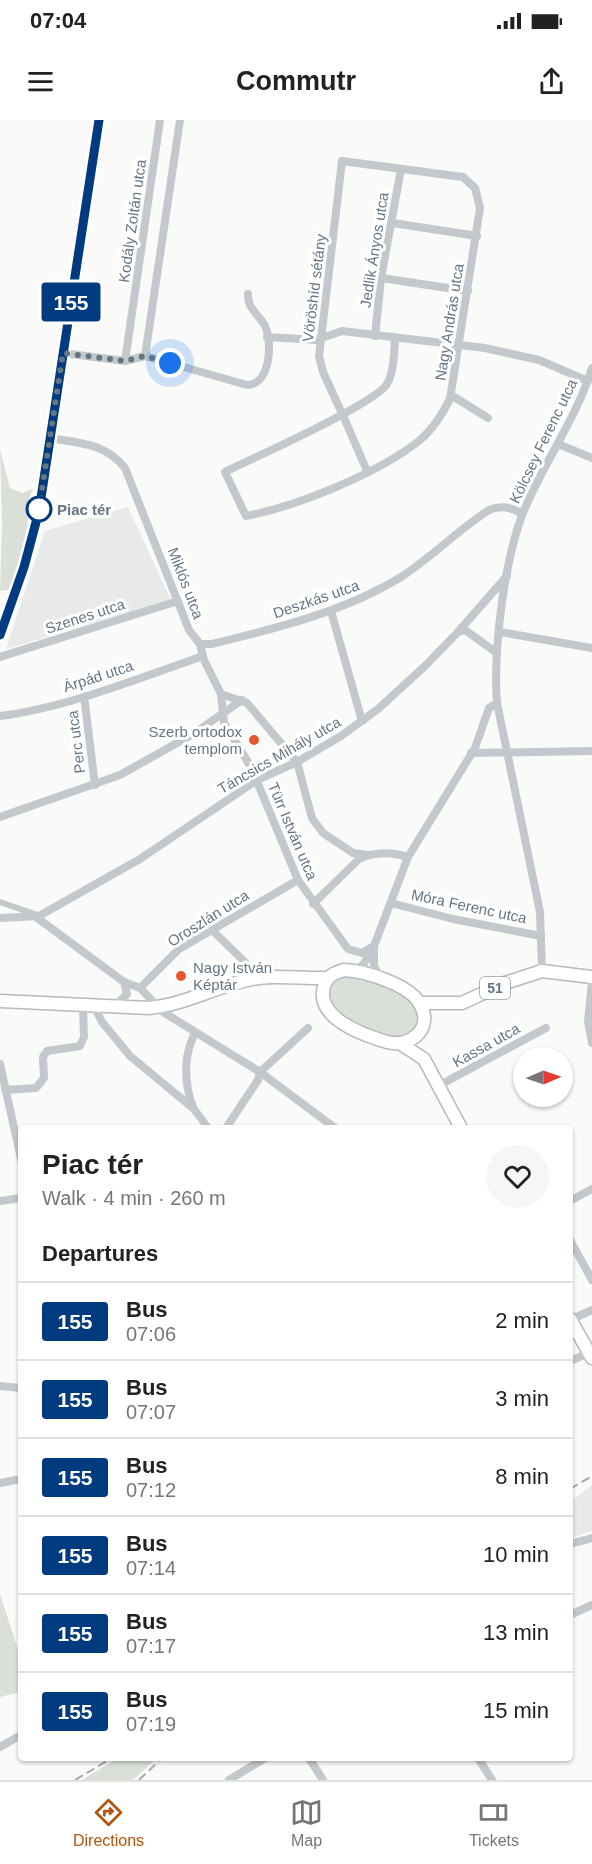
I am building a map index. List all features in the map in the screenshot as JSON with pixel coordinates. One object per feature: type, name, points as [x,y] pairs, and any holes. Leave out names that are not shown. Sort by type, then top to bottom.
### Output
[{"type":"main road","points":[[424,1059],[401,1044],[369,1035],[343,1023],[326,1009],[322,993],[328,978],[333,973],[354,970],[381,978],[420,1003],[424,1021],[419,1034],[424,1059],[459,1125]]},
{"type":"main road","name":"51","points":[[420,1003],[462,1003],[505,983],[542,971],[592,979]]},
{"type":"main road","points":[[0,1001],[158,1007],[253,979],[272,976],[304,979],[328,978]]},
{"type":"main road","points":[[304,979],[322,993]]},
{"type":"main road","name":"51","points":[[424,1021],[449,1004]]},
{"type":"main road","points":[[401,1044],[419,1034]]},
{"type":"main road","points":[[573,1324],[591,1355]]},
{"type":"street","points":[[0,635],[34,532],[99,120]]},
{"type":"street","name":"Kodály Zoltán utca","points":[[125,361],[160,120]]},
{"type":"street","points":[[145,356],[180,120]]},
{"type":"street","name":"Vöröshíd sétány","points":[[367,471],[323,372],[319,356],[321,338],[342,161],[401,169]]},
{"type":"street","name":"Nagy András utca","points":[[342,413],[225,472],[246,516],[274,510],[394,458],[421,439],[439,420],[451,395],[480,208],[475,188],[463,177],[401,169]]},
{"type":"street","name":"Jedlik Ányos utca","points":[[375,336],[381,278],[393,223],[401,169]]},
{"type":"street","points":[[393,223],[477,236]]},
{"type":"street","points":[[381,278],[468,291]]},
{"type":"street","points":[[63,353],[125,361],[145,356],[247,386],[256,385],[261,381],[267,368],[267,337],[265,326],[248,303],[248,294]]},
{"type":"street","points":[[267,337],[303,341],[342,331],[460,345],[522,355],[588,381]]},
{"type":"street","points":[[342,413],[368,401],[388,382],[396,339]]},
{"type":"street","name":"Kölcsey Ferenc utca","points":[[542,971],[540,912],[509,754],[496,703],[495,673],[508,574],[522,514],[558,444],[592,368]]},
{"type":"street","points":[[451,395],[488,418]]},
{"type":"street","name":"Miklós utca","points":[[50,438],[99,447],[110,452],[125,468],[178,601],[194,638],[200,644],[203,656],[221,694],[224,723],[257,780]]},
{"type":"street","points":[[558,444],[592,458]]},
{"type":"street","name":"Deszkás utca","points":[[200,644],[212,644],[331,611],[373,593],[401,577],[489,510],[501,507],[516,510],[522,514]]},
{"type":"street","name":"Táncsics Mihály utca","points":[[37,916],[140,859],[257,780],[297,762],[362,721],[458,632],[508,574]]},
{"type":"street","name":"Szenes utca","points":[[0,657],[178,601]]},
{"type":"street","points":[[331,611],[362,721]]},
{"type":"street","points":[[458,632],[465,630],[473,634],[497,653]]},
{"type":"street","points":[[500,632],[592,648]]},
{"type":"street","name":"Árpád utca","points":[[0,716],[19,714],[84,696],[203,656]]},
{"type":"street","points":[[221,694],[242,700],[252,708],[297,762],[312,818],[334,842],[353,853],[397,854],[408,857]]},
{"type":"street","name":"Perc utca","points":[[84,696],[94,785]]},
{"type":"street","points":[[0,817],[94,785],[156,756],[194,734],[223,711],[242,700]]},
{"type":"street","points":[[354,970],[363,965],[373,949],[408,857],[471,753],[489,708],[496,703]]},
{"type":"street","points":[[471,753],[592,752]]},
{"type":"street","name":"Türr István utca","points":[[257,780],[298,880],[313,904],[348,949],[362,953],[373,949]]},
{"type":"street","points":[[313,904],[352,865],[369,855]]},
{"type":"street","name":"Oroszlán utca","points":[[140,988],[179,949],[298,880]]},
{"type":"street","points":[[0,902],[37,916],[124,982],[140,988],[158,1007],[179,1022],[260,1072],[331,1125]]},
{"type":"street","name":"Móra Ferenc utca","points":[[391,903],[453,919],[541,936]]},
{"type":"street","points":[[0,918],[37,916]]},
{"type":"street","points":[[212,930],[253,970],[253,979]]},
{"type":"street","points":[[373,949],[375,971],[381,978]]},
{"type":"street","points":[[592,979],[588,1022],[592,1043]]},
{"type":"street","points":[[115,1006],[126,994],[124,982]]},
{"type":"street","points":[[179,1022],[181,1008],[187,1000]]},
{"type":"street","points":[[5,1090],[36,1088],[44,1078],[44,1057],[47,1051],[80,1046],[84,1037],[88,1005]]},
{"type":"street","points":[[88,1005],[130,1056],[194,1110],[206,1125]]},
{"type":"street","points":[[228,1125],[258,1080],[260,1072],[308,1028]]},
{"type":"street","name":"Kassa utca","points":[[438,1086],[546,1028]]},
{"type":"street","points":[[194,1110],[189,1095],[187,1071],[188,1049],[195,1033]]},
{"type":"street","points":[[0,1064],[1,1079],[18,1147]]},
{"type":"street","points":[[573,1200],[592,1189]]},
{"type":"street","points":[[0,1201],[18,1198]]},
{"type":"street","points":[[573,1245],[592,1280]]},
{"type":"street","points":[[573,1318],[590,1311]]},
{"type":"street","points":[[573,1360],[591,1355]]},
{"type":"street","points":[[0,1386],[18,1388]]},
{"type":"street","points":[[0,1483],[18,1480]]},
{"type":"street","points":[[573,1543],[592,1538]]},
{"type":"street","points":[[573,1614],[592,1605]]},
{"type":"street","points":[[0,1746],[18,1737]]},
{"type":"street","points":[[229,1780],[260,1761]]},
{"type":"street","points":[[311,1761],[323,1780]]},
{"type":"street","points":[[480,1761],[492,1780]]},
{"type":"shaded area","points":[[0,450],[10,488],[22,493],[33,489],[29,500],[27,530],[20,560],[9,590],[0,591],[2,522]]},
{"type":"shaded area","points":[[128,507],[171,600],[6,649],[45,531]]},
{"type":"shaded area","points":[[345,972],[366,976],[414,999],[422,1020],[409,1038],[384,1037],[336,1012],[327,998],[328,990],[334,981]]},
{"type":"shaded area","points":[[592,1485],[592,1531],[573,1537],[573,1500]]},
{"type":"shaded area","points":[[0,1594],[18,1650],[18,1693],[0,1697]]},
{"type":"shaded area","points":[[113,1761],[154,1761],[133,1780],[82,1780]]},
{"type":"railway","points":[[573,1487],[592,1476]]},
{"type":"railway","points":[[75,1780],[107,1761]]},
{"type":"railway","points":[[139,1780],[159,1761]]},
{"type":"bus line","name":"155","points":[[0,635],[24,567],[39,511],[99,120]]},
{"type":"place","name":"Piac tér","points":[[39,509]]},
{"type":"place","name":"Szerb ortodox templom","points":[[254,740]]},
{"type":"place","name":"Nagy István Képtár","points":[[181,976]]},
{"type":"route","points":[[39,509],[63,353],[125,361],[145,356],[170,363]]}]
